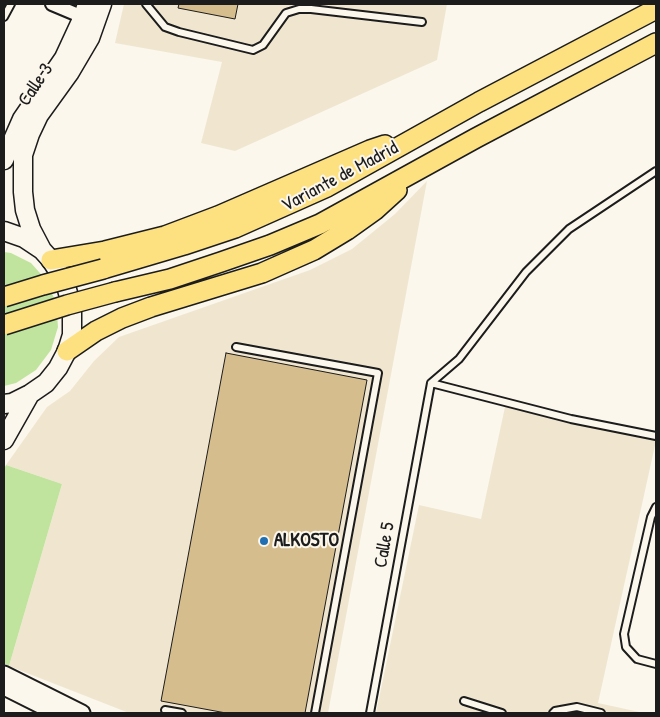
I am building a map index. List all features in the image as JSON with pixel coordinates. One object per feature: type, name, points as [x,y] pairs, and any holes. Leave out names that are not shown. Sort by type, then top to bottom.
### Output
[{"type":"main road","name":"Calle 3","points":[[30,394],[46,382],[58,368],[67,351],[72,335],[72,308],[65,282],[31,229],[25,210],[23,192],[23,155],[39,116],[70,72],[90,38],[102,4]]},
{"type":"main road","name":"Variante de Madrid","points":[[4,297],[42,284],[103,269],[201,240],[283,208],[328,187],[479,102],[656,9]]},
{"type":"main road","name":"Calle 3","points":[[4,160],[22,119],[64,58],[85,10]]},
{"type":"main road","name":"Variante de Madrid","points":[[4,325],[67,304],[170,279],[270,245],[320,224],[476,138],[656,43]]},
{"type":"main road","points":[[4,231],[24,238],[46,255],[105,251],[165,236],[218,216],[370,150],[430,129]]},
{"type":"main road","points":[[67,351],[96,331],[122,318],[151,307],[262,273],[314,250],[375,210],[422,168]]},
{"type":"main road","points":[[4,404],[12,403],[30,394]]},
{"type":"main road","points":[[4,440],[30,394]]},
{"type":"street","points":[[52,4],[85,10]]},
{"type":"street","points":[[4,674],[82,713]]},
{"type":"street","points":[[4,687],[56,713]]},
{"type":"lane","points":[[4,16],[11,4]]},
{"type":"lane","points":[[146,4],[165,27],[178,32],[253,50],[263,45],[286,13],[299,9],[311,8],[422,22]]},
{"type":"lane","points":[[430,383],[459,359],[526,272],[569,230],[656,171]]},
{"type":"lane","points":[[236,346],[378,373],[315,713]]},
{"type":"lane","points":[[430,383],[571,419],[656,436]]},
{"type":"lane","name":"Calle 5","points":[[370,713],[430,383]]},
{"type":"lane","points":[[656,507],[651,517],[624,634],[626,647],[636,659],[656,664]]},
{"type":"lane","points":[[464,701],[502,713]]},
{"type":"lane","points":[[553,713],[577,707],[600,713]]},
{"type":"lane","points":[[166,710],[182,713]]},
{"type":"shaded area","points":[[124,4],[447,4],[437,60],[235,151],[201,143],[222,62],[115,43]]},
{"type":"shaded area","name":"ALKOSTO","points":[[427,181],[328,713],[129,713],[9,666],[62,484],[6,465],[47,407],[70,391],[94,361],[119,337],[310,270],[352,249],[395,214]]},
{"type":"shaded area","points":[[505,407],[656,441],[598,703],[644,713],[376,713],[419,505],[481,519]]},
{"type":"green space","points":[[4,252],[11,253],[31,263],[47,281],[56,303],[58,327],[51,350],[36,370],[16,383],[4,386]]},
{"type":"green space","points":[[6,465],[62,484],[9,666],[4,663],[4,469]]},
{"type":"building","points":[[179,4],[238,4],[235,19],[178,8]]},
{"type":"building","name":"ALKOSTO","points":[[226,353],[367,380],[305,713],[226,713],[161,701]]},
{"type":"place","name":"ALKOSTO","points":[[264,541]]}]
